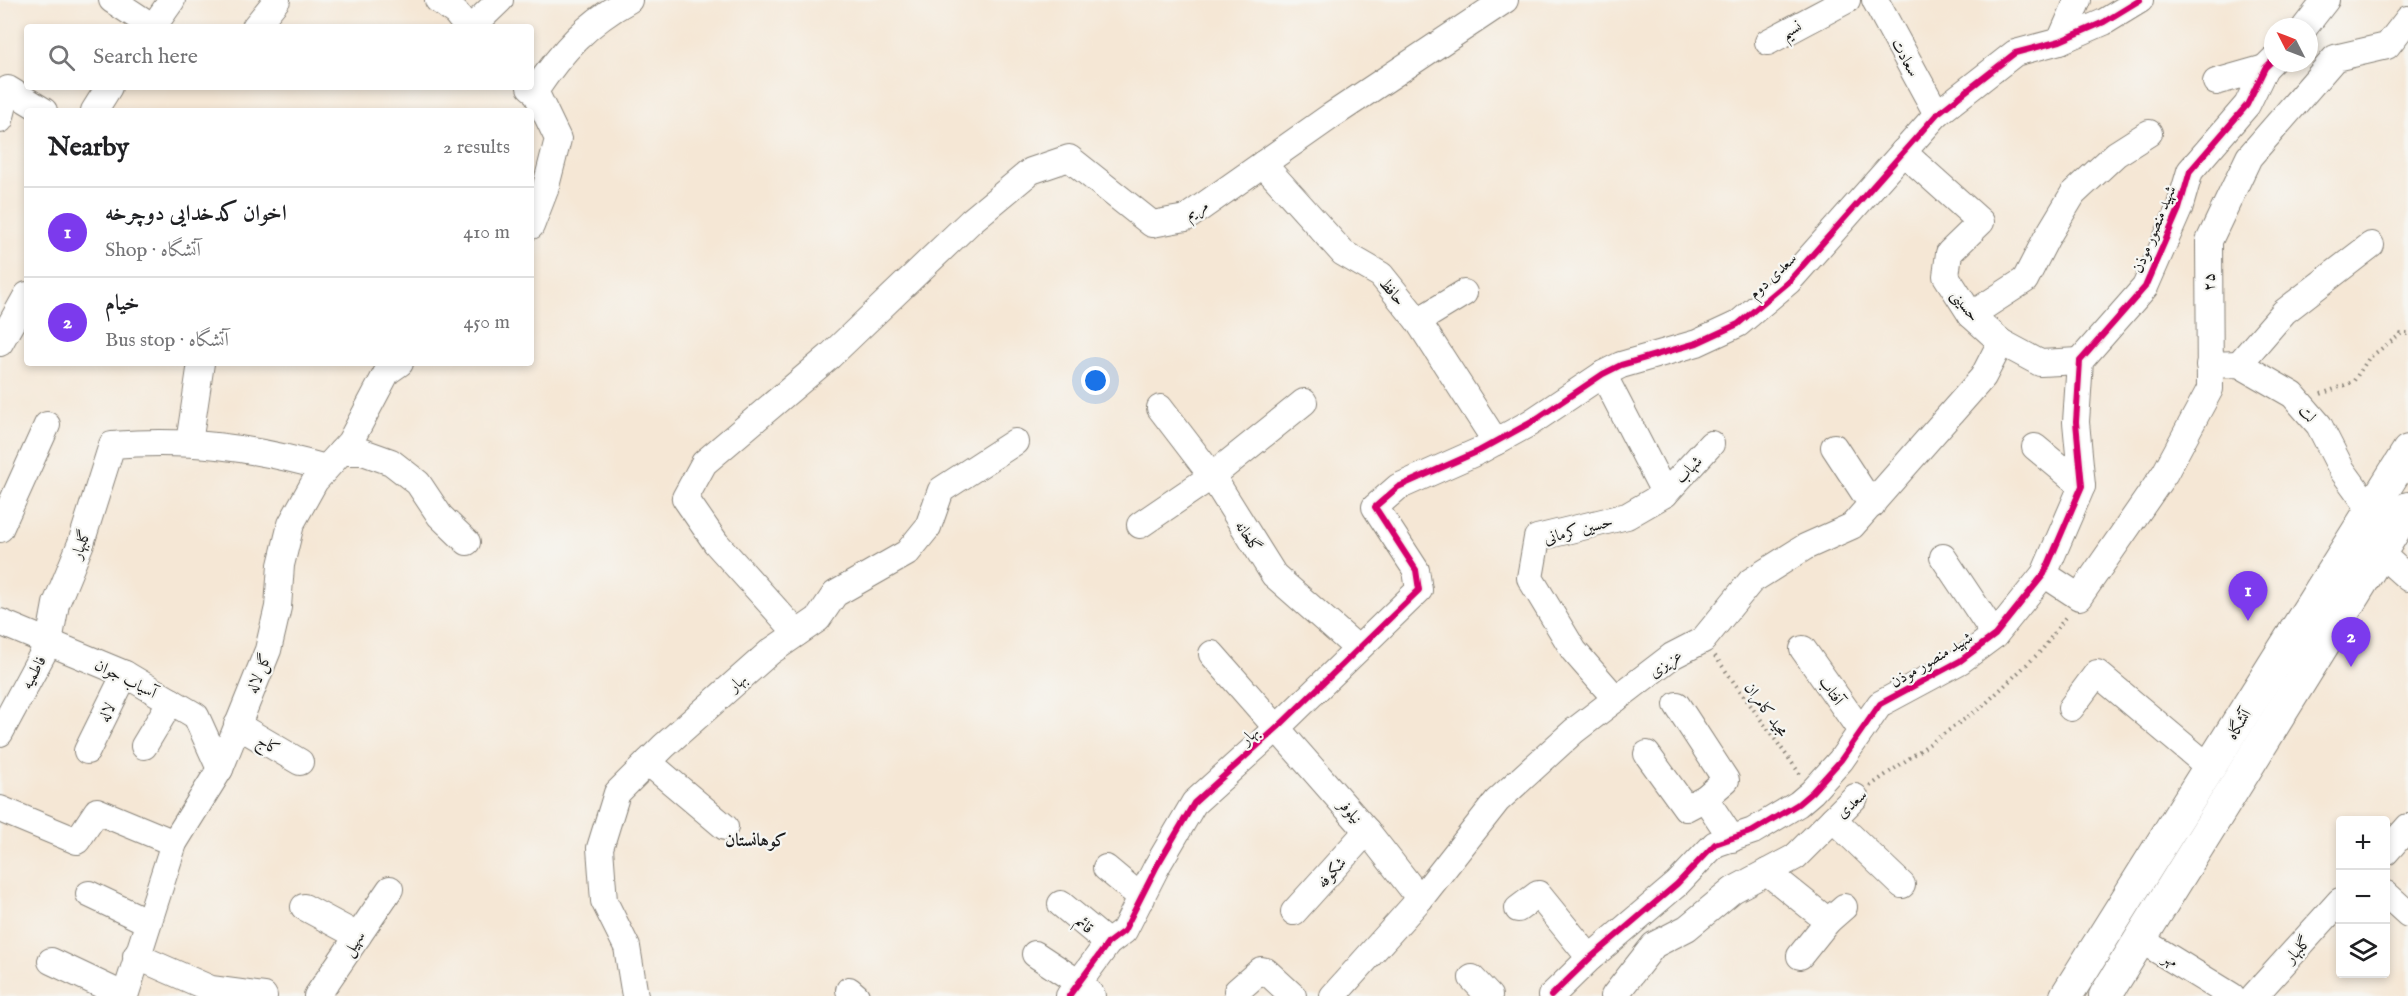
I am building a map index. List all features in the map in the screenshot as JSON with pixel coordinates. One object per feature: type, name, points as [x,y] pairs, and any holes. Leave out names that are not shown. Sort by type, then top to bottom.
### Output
[{"type":"main road","name":"آتشگاه","points":[[2066,996],[2408,451]]},
{"type":"main road","name":"آتشگاه","points":[[2105,996],[2408,508]]},
{"type":"street","points":[[112,0],[148,24]]},
{"type":"street","points":[[155,24],[172,0]]},
{"type":"street","points":[[257,24],[277,0]]},
{"type":"street","points":[[438,0],[467,24]]},
{"type":"street","points":[[473,24],[500,0]]},
{"type":"street","points":[[534,88],[567,47],[601,15],[629,0]]},
{"type":"street","name":"مریم","points":[[797,633],[716,543],[685,498],[704,463],[830,356],[971,221],[1031,171],[1069,158],[1152,224],[1186,218],[1505,0]]},
{"type":"street","name":"نسیم","points":[[1768,42],[1847,0]]},
{"type":"street","name":"سعادت","points":[[1875,0],[1937,114]]},
{"type":"street","points":[[2060,41],[2078,0]]},
{"type":"street","name":"سعدی دوم","points":[[1375,507],[1398,486],[1496,442],[1530,423],[1603,374],[1621,365],[1696,343],[1738,324],[1789,281],[1937,114],[2015,53],[2060,41],[2104,22],[2140,0]]},
{"type":"street","points":[[2312,18],[2326,0]]},
{"type":"street","name":"۲۵","points":[[2079,597],[2165,473],[2210,389],[2209,241],[2249,157],[2336,58],[2387,46],[2408,19]]},
{"type":"street","points":[[2216,82],[2264,66]]},
{"type":"street","name":"شهید منصور موذن","points":[[1551,996],[1590,958],[1677,884],[1715,844],[1753,831],[1805,798],[1841,760],[1880,704],[1960,661],[1995,635],[2044,574],[2082,486],[2076,422],[2080,361],[2145,286],[2179,209],[2190,171],[2247,105],[2265,72]]},
{"type":"street","points":[[0,120],[8,89],[39,108]]},
{"type":"street","points":[[96,108],[107,90]]},
{"type":"street","points":[[534,90],[558,139],[534,218]]},
{"type":"street","points":[[1971,315],[2025,280],[2073,194],[2116,154],[2149,133]]},
{"type":"street","name":"حسینی","points":[[1903,152],[1981,222],[1949,253],[1946,276],[1971,315],[2001,342],[2040,363],[2080,361]]},
{"type":"street","name":"حافظ","points":[[1263,164],[1343,253],[1381,275],[1418,321],[1496,442]]},
{"type":"street","points":[[2239,364],[2284,312],[2371,245]]},
{"type":"street","points":[[1418,321],[1464,293]]},
{"type":"street","points":[[0,343],[24,300]]},
{"type":"street","name":"عزیزی","points":[[1345,992],[1497,801],[1574,731],[1672,656],[1703,640],[1751,581],[1805,547],[1852,526],[1983,377],[2001,342]]},
{"type":"street","name":"لت","points":[[2209,364],[2239,364],[2293,395],[2319,425],[2342,470],[2371,510]]},
{"type":"street","points":[[201,366],[189,442],[334,460],[363,452],[391,462],[418,483],[440,516],[467,542]]},
{"type":"street","name":"گل لاله","points":[[125,996],[174,843],[220,769],[268,650],[278,607],[281,565],[291,524],[315,481],[350,442],[387,372],[396,366]]},
{"type":"street","points":[[1603,374],[1665,494]]},
{"type":"street","points":[[1140,525],[1212,476],[1304,402]]},
{"type":"street","name":"گلخانه","points":[[1160,408],[1212,476],[1274,575],[1357,648]]},
{"type":"street","points":[[0,529],[47,425]]},
{"type":"street","name":"گلبهار","points":[[49,642],[56,604],[81,543],[112,445],[189,442]]},
{"type":"street","name":"بهار","points":[[635,996],[627,947],[604,901],[600,848],[617,793],[770,652],[818,619],[835,594],[907,553],[928,527],[941,490],[1015,442]]},
{"type":"street","name":"شهاب","points":[[1665,494],[1711,444]]},
{"type":"street","points":[[1834,447],[1872,505]]},
{"type":"street","points":[[2036,447],[2082,486]]},
{"type":"street","name":"حسین کرمانی","points":[[1616,699],[1574,651],[1530,578],[1537,538],[1627,516],[1665,494]]},
{"type":"street","name":"بهار","points":[[1080,992],[1108,943],[1124,931],[1194,803],[1278,727],[1419,590],[1416,570],[1375,507]]},
{"type":"street","points":[[2380,553],[2408,578]]},
{"type":"street","points":[[1943,557],[1995,635]]},
{"type":"street","points":[[2044,574],[2079,597]]},
{"type":"street","name":"آسیاب جوان","points":[[0,622],[125,674],[196,716],[220,769]]},
{"type":"street","name":"فاطمیه","points":[[0,733],[49,642]]},
{"type":"street","name":"آفتاب","points":[[1803,649],[1861,732]]},
{"type":"street","name":"نیلوفر","points":[[1212,654],[1367,831],[1420,899]]},
{"type":"street","name":"لاله","points":[[87,751],[125,674]]},
{"type":"street","points":[[2072,708],[2097,674],[2210,768]]},
{"type":"street","points":[[144,746],[171,701]]},
{"type":"street","points":[[1647,754],[1686,808],[1705,798],[1726,780],[1677,705]]},
{"type":"street","name":"کاج","points":[[237,725],[300,762]]},
{"type":"street","points":[[648,762],[725,827]]},
{"type":"street","name":"سعدی","points":[[1622,993],[1654,945],[1687,928],[1733,890],[1795,857],[1855,797]]},
{"type":"street","points":[[1705,798],[1732,839]]},
{"type":"street","points":[[1805,798],[1826,826],[1902,885]]},
{"type":"street","points":[[0,809],[77,842],[97,811],[174,843]]},
{"type":"street","points":[[2390,847],[2408,827]]},
{"type":"street","name":"شکوفه","points":[[1294,912],[1367,831]]},
{"type":"street","points":[[1106,868],[1142,898]]},
{"type":"street","points":[[1767,872],[1836,914],[1800,956]]},
{"type":"street","name":"سهیل","points":[[316,996],[390,889]]},
{"type":"street","points":[[89,894],[147,922]]},
{"type":"street","points":[[1518,909],[1538,894],[1590,958]]},
{"type":"street","points":[[2390,898],[2408,914]]},
{"type":"street","name":"قائم","points":[[1061,904],[1108,943]]},
{"type":"street","name":"گلبهار","points":[[2254,996],[2336,905]]},
{"type":"street","points":[[304,907],[358,936]]},
{"type":"street","name":"مهر","points":[[2141,940],[2232,996]]},
{"type":"street","points":[[1035,954],[1080,992]]},
{"type":"street","points":[[136,956],[211,989],[264,996]]},
{"type":"street","points":[[51,962],[125,996]]},
{"type":"street","points":[[1237,991],[1261,970],[1266,971],[1293,996]]},
{"type":"path","points":[[2317,394],[2327,393],[2353,382],[2369,358],[2401,334],[2408,334]]},
{"type":"cycle path","points":[[1069,996],[1108,943],[1124,931],[1157,866],[1194,803],[1278,727],[1419,590],[1416,570],[1375,507],[1398,487],[1479,451],[1530,423],[1603,374],[1621,365],[1697,343],[1738,324],[1789,281],[1937,114],[2015,53],[2060,41],[2104,22],[2140,0]]},
{"type":"cycle path","points":[[1551,996],[1590,958],[1677,884],[1715,844],[1753,831],[1798,804],[1841,760],[1880,704],[1960,661],[1995,635],[2044,574],[2082,486],[2076,422],[2080,361],[2145,287],[2179,209],[2190,171],[2247,105],[2264,70]]},
{"type":"place","name":"اخوان کدخدایی دوچرخه","points":[[2248,621]]},
{"type":"place","name":"خیام","points":[[2351,667]]},
{"type":"district","name":"کوهانستان","points":[[756,840]]}]
